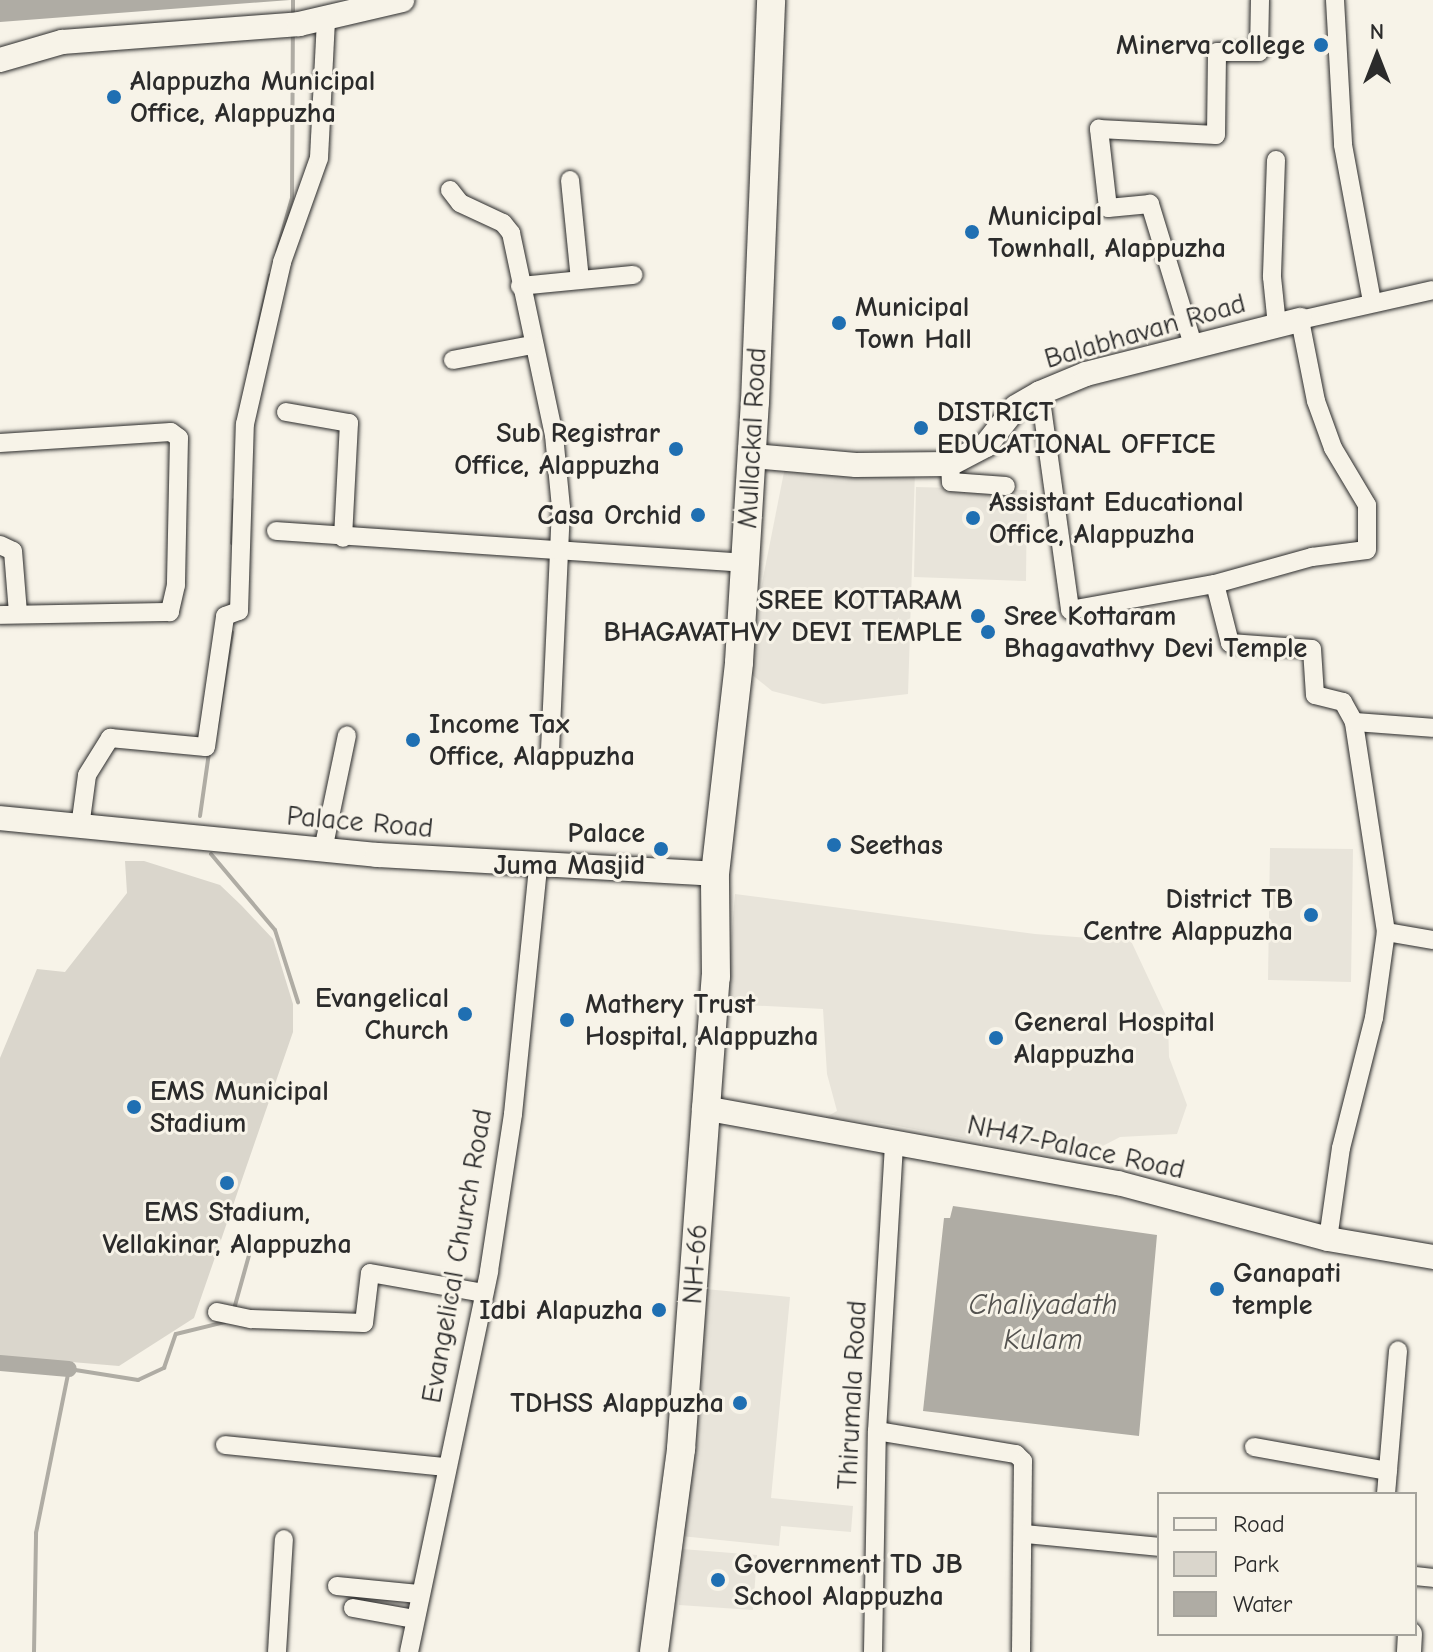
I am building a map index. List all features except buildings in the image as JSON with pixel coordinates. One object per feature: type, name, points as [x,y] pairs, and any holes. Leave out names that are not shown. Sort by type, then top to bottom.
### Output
[{"type":"main road","points":[[0,60],[62,42],[108,36],[293,25],[402,0]]},
{"type":"main road","name":"Mullackal Road","points":[[715,874],[753,456],[771,0]]},
{"type":"main road","name":"Balabhavan Road","points":[[753,456],[856,465],[950,464],[986,445],[1016,407],[1040,393],[1086,374],[1288,322]]},
{"type":"main road","name":"Palace Road","points":[[0,818],[323,850],[538,867],[715,874]]},
{"type":"main road","name":"NH-66","points":[[654,1652],[681,1449],[716,977],[715,874]]},
{"type":"main road","name":"NH47-Palace Road","points":[[704,1108],[1118,1183],[1328,1239],[1433,1257]]},
{"type":"street","points":[[1194,348],[1150,204],[1108,208],[1099,129],[1216,135],[1217,52],[1259,52],[1260,0]]},
{"type":"street","points":[[1335,0],[1343,145],[1372,301]]},
{"type":"street","points":[[80,827],[87,775],[110,738],[206,747],[232,614],[245,424],[282,262],[319,158],[326,19]]},
{"type":"street","points":[[1040,393],[1070,610],[1215,584],[1312,557],[1367,550],[1367,505],[1333,448],[1272,277],[1276,160]]},
{"type":"street","points":[[570,180],[580,280]]},
{"type":"street","points":[[450,190],[460,203],[508,227],[554,435],[559,550],[550,750]]},
{"type":"street","points":[[520,286],[633,275]]},
{"type":"street","name":"Balabhavan Road","points":[[1288,322],[1372,301],[1433,290]]},
{"type":"street","points":[[453,360],[532,345]]},
{"type":"street","points":[[286,412],[349,423],[343,538]]},
{"type":"street","points":[[0,443],[171,432],[179,438],[176,585],[170,612],[9,614],[13,551],[0,545]]},
{"type":"street","points":[[950,464],[951,482],[1006,486]]},
{"type":"street","points":[[276,531],[343,538],[745,563]]},
{"type":"street","points":[[1215,584],[1230,643],[1312,649],[1315,695],[1343,702],[1354,722],[1386,932],[1374,1018],[1341,1148],[1328,1239]]},
{"type":"street","points":[[1354,722],[1433,728]]},
{"type":"street","points":[[323,850],[347,735]]},
{"type":"street","name":"Evangelical Church Road","points":[[409,1652],[445,1467],[484,1293],[513,1114],[538,867]]},
{"type":"street","points":[[1386,932],[1433,940]]},
{"type":"street","name":"Thirumala Road","points":[[873,1652],[877,1431],[894,1141]]},
{"type":"street","points":[[217,1312],[251,1319],[364,1323],[370,1273],[484,1293]]},
{"type":"street","points":[[1386,1492],[1398,1350]]},
{"type":"street","points":[[877,1431],[1016,1454],[1024,1471],[1021,1652]]},
{"type":"street","points":[[225,1445],[445,1467]]},
{"type":"street","points":[[1254,1447],[1388,1471]]},
{"type":"street","points":[[1025,1534],[1157,1547]]},
{"type":"street","points":[[277,1652],[284,1539]]},
{"type":"street","points":[[337,1586],[419,1594]]},
{"type":"street","points":[[353,1608],[415,1619]]},
{"type":"shaded area","points":[[785,467],[915,470],[908,694],[823,704],[772,691],[745,669]]},
{"type":"shaded area","points":[[916,487],[1027,490],[1026,581],[914,577]]},
{"type":"shaded area","name":"District TB Centre Alappuzha","points":[[1270,848],[1353,849],[1351,982],[1268,980]]},
{"type":"shaded area","name":"General Hospital Alappuzha","points":[[735,894],[1035,934],[1131,941],[1168,1020],[1169,1057],[1187,1105],[1177,1134],[1120,1137],[1093,1151],[1049,1155],[882,1123],[824,1118],[837,1111],[827,1074],[823,1009],[726,1004]]},
{"type":"shaded area","points":[[705,1289],[790,1297],[771,1498],[853,1506],[851,1532],[781,1526],[779,1546],[681,1536]]},
{"type":"shaded area","name":"Government TD JB School Alappuzha","points":[[682,1549],[757,1555],[753,1610],[679,1605]]},
{"type":"green space","name":"EMS Municipal Stadium","points":[[125,861],[144,861],[220,885],[241,905],[273,939],[293,1004],[293,1032],[194,1318],[119,1366],[0,1356],[0,1058],[37,969],[65,972],[127,893]]},
{"type":"water","points":[[0,0],[290,0],[0,22]]},
{"type":"water","name":"Chaliyadath Kulam","points":[[953,1206],[1157,1235],[1139,1436],[923,1411],[944,1218],[950,1218]]},
{"type":"waterway","points":[[293,0],[293,18]]},
{"type":"waterway","points":[[277,251],[292,198],[293,34]]},
{"type":"waterway","points":[[250,364],[270,275]]},
{"type":"waterway","points":[[232,543],[234,500]]},
{"type":"waterway","points":[[217,725],[232,632]]},
{"type":"waterway","points":[[200,816],[209,753]]},
{"type":"waterway","points":[[211,854],[275,930],[298,1002]]},
{"type":"waterway","points":[[234,1309],[251,1248]]},
{"type":"waterway","points":[[34,1652],[36,1533],[69,1369],[138,1380],[164,1368],[176,1334],[225,1322]]},
{"type":"waterway","points":[[0,1363],[69,1369]]},
{"type":"place","name":"Minerva college","points":[[1321,45]]},
{"type":"place","name":"Alappuzha Municipal Office, Alappuzha","points":[[114,97]]},
{"type":"place","name":"Municipal Townhall, Alappuzha","points":[[972,232]]},
{"type":"place","name":"Municipal Town Hall","points":[[839,323]]},
{"type":"place","name":"DISTRICT EDUCATIONAL OFFICE","points":[[921,428]]},
{"type":"place","name":"Sub Registrar Office, Alappuzha","points":[[676,449]]},
{"type":"place","name":"Casa Orchid","points":[[698,515]]},
{"type":"place","name":"Assistant Educational Office, Alappuzha","points":[[973,518]]},
{"type":"place","name":"SREE KOTTARAM BHAGAVATHVY DEVI TEMPLE","points":[[978,616]]},
{"type":"place","name":"Sree Kottaram Bhagavathvy Devi Temple","points":[[988,632]]},
{"type":"place","name":"Income Tax Office, Alappuzha","points":[[413,740]]},
{"type":"place","name":"Seethas","points":[[834,845]]},
{"type":"place","name":"Palace Juma Masjid","points":[[661,849]]},
{"type":"place","name":"District TB Centre Alappuzha","points":[[1311,915]]},
{"type":"place","name":"Evangelical Church","points":[[465,1014]]},
{"type":"place","name":"Mathery Trust Hospital, Alappuzha","points":[[567,1020]]},
{"type":"place","name":"General Hospital Alappuzha","points":[[996,1038]]},
{"type":"place","name":"EMS Municipal Stadium","points":[[134,1107]]},
{"type":"place","name":"EMS Stadium, Vellakinar, Alappuzha","points":[[227,1183]]},
{"type":"place","name":"Ganapati temple","points":[[1217,1289]]},
{"type":"place","name":"Idbi Alapuzha","points":[[659,1310]]},
{"type":"place","name":"TDHSS Alappuzha","points":[[740,1403]]},
{"type":"place","name":"Government TD JB School Alappuzha","points":[[718,1580]]}]
